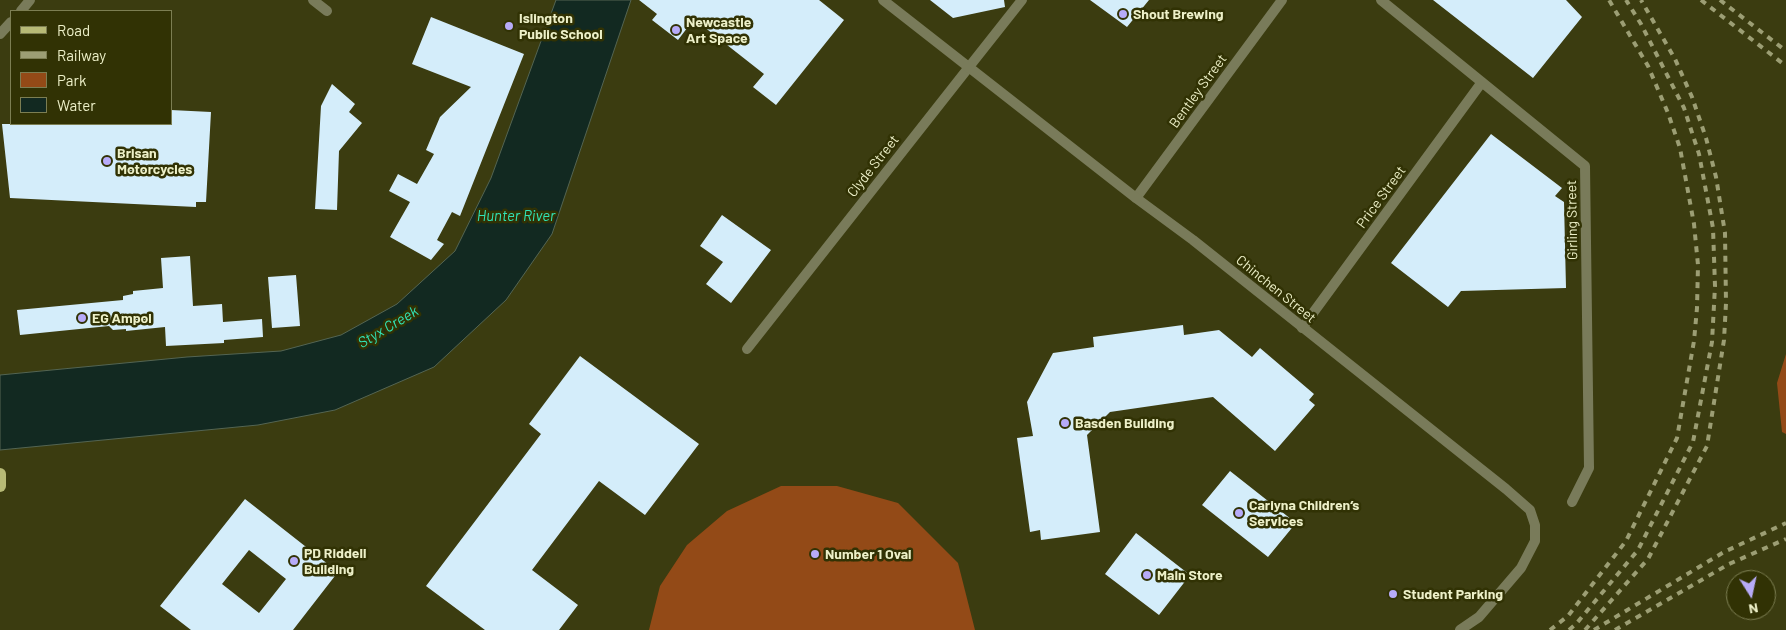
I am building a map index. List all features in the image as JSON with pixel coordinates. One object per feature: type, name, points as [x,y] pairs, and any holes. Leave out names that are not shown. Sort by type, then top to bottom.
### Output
[{"type":"main road","points":[[0,474],[0,486]]},
{"type":"street","points":[[22,10],[30,0]]},
{"type":"street","points":[[313,0],[327,11]]},
{"type":"street","name":"Chinchen Street","points":[[883,0],[1136,198],[1193,240],[1530,510],[1535,524],[1535,541],[1521,568],[1479,617],[1460,630]]},
{"type":"street","name":"Clyde Street","points":[[747,349],[1022,0]]},
{"type":"street","name":"Bentley Street","points":[[1136,198],[1282,0]]},
{"type":"street","name":"Girling Street","points":[[1381,0],[1586,166],[1589,468],[1572,502]]},
{"type":"street","points":[[0,34],[10,23]]},
{"type":"street","name":"Price Street","points":[[1302,328],[1482,82]]},
{"type":"green space","points":[[1786,354],[1786,434],[1782,432],[1777,383]]},
{"type":"green space","name":"Number 1 Oval","points":[[781,486],[837,486],[898,503],[958,563],[975,630],[649,630],[660,586],[687,545],[727,511]]},
{"type":"water","name":"Hunter River","points":[[556,0],[631,0],[552,234],[506,300],[434,367],[335,410],[258,425],[0,450],[0,375],[187,357],[281,351],[341,335],[397,304],[455,251],[491,178]]},
{"type":"building","points":[[639,0],[819,0],[844,20],[776,105],[753,87],[764,74],[694,19],[678,40],[652,20],[657,14]]},
{"type":"building","points":[[930,0],[1004,0],[1005,7],[953,18]]},
{"type":"building","name":"Shout Brewing","points":[[1090,0],[1149,0],[1127,27]]},
{"type":"building","points":[[1433,0],[1566,0],[1582,17],[1533,78]]},
{"type":"building","points":[[431,17],[524,54],[460,216],[452,212],[437,240],[444,244],[431,260],[390,237],[410,202],[389,191],[398,174],[417,184],[434,154],[426,150],[440,117],[471,87],[412,64]]},
{"type":"building","points":[[332,84],[355,104],[349,112],[362,123],[339,151],[337,210],[315,209],[321,106]]},
{"type":"building","name":"Brisan Motorcycles","points":[[172,110],[211,112],[206,202],[196,202],[196,207],[10,198],[2,124],[172,125]]},
{"type":"building","points":[[1491,134],[1562,188],[1555,196],[1564,202],[1566,288],[1461,291],[1448,307],[1391,263]]},
{"type":"building","points":[[722,215],[771,250],[731,303],[706,284],[723,262],[700,246]]},
{"type":"building","points":[[190,256],[193,306],[222,304],[223,322],[262,319],[263,337],[224,340],[224,343],[166,346],[165,327],[126,331],[126,329],[113,330],[109,326],[20,335],[17,310],[123,300],[123,296],[133,294],[133,291],[163,288],[161,258]]},
{"type":"building","points":[[296,275],[300,326],[272,328],[268,277]]},
{"type":"building","name":"Basden Building","points":[[1183,325],[1184,335],[1219,330],[1252,357],[1260,348],[1314,394],[1309,400],[1315,405],[1275,451],[1213,397],[1110,412],[1087,435],[1100,532],[1041,540],[1040,530],[1030,532],[1017,438],[1033,436],[1027,402],[1053,353],[1094,347],[1093,337]]},
{"type":"building","points":[[580,356],[699,444],[645,515],[599,481],[532,570],[578,605],[559,630],[485,630],[426,586],[541,434],[529,424]]},
{"type":"building","points":[[1230,471],[1296,523],[1268,557],[1202,505]]},
{"type":"building","name":"PD Riddell Building","points":[[245,499],[338,572],[293,630],[191,630],[160,606]],"holes":[[[249,550],[286,579],[259,613],[222,584]]]},
{"type":"building","name":"Main Store","points":[[1136,533],[1190,575],[1159,615],[1105,574]]},
{"type":"railway","points":[[1550,630],[1568,616],[1626,541],[1677,438],[1694,341],[1698,265],[1694,224],[1680,148],[1668,113],[1648,66],[1609,0]]},
{"type":"railway","points":[[1569,630],[1638,550],[1693,442],[1712,342],[1715,286],[1713,228],[1699,154],[1684,108],[1641,24],[1626,0]]},
{"type":"railway","points":[[1585,630],[1648,559],[1707,446],[1724,340],[1726,303],[1725,233],[1716,177],[1706,138],[1692,97],[1675,59],[1641,0]]},
{"type":"railway","points":[[1701,0],[1786,66]]},
{"type":"railway","points":[[1720,0],[1786,51]]},
{"type":"railway","points":[[1594,630],[1724,552],[1786,523]]},
{"type":"railway","points":[[1615,630],[1729,564],[1786,539]]},
{"type":"place","name":"Shout Brewing","points":[[1123,14]]},
{"type":"place","name":"Islington Public School","points":[[509,26]]},
{"type":"place","name":"Newcastle Art Space","points":[[676,30]]},
{"type":"place","name":"Brisan Motorcycles","points":[[107,161]]},
{"type":"place","name":"EG Ampol","points":[[82,318]]},
{"type":"place","name":"Basden Building","points":[[1065,423]]},
{"type":"place","name":"Cariyna Children‘s Services","points":[[1239,513]]},
{"type":"place","name":"Number 1 Oval","points":[[815,554]]},
{"type":"place","name":"PD Riddell Building","points":[[294,561]]},
{"type":"place","name":"Main Store","points":[[1147,575]]},
{"type":"place","name":"Student Parking","points":[[1393,594]]},
{"type":"water label","name":"Styx Creek","points":[[388,327]]}]
